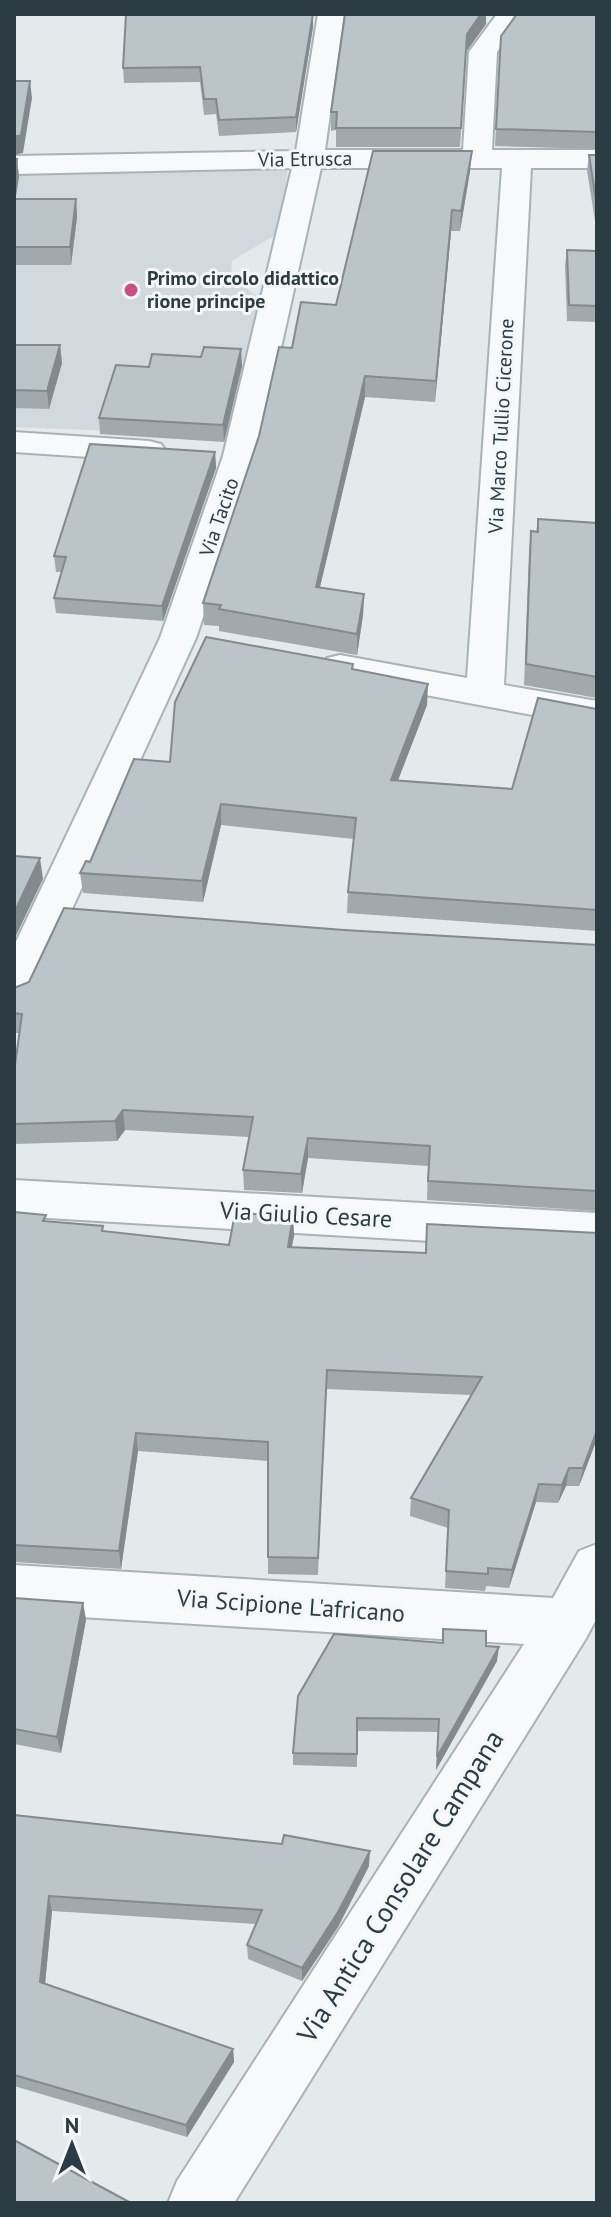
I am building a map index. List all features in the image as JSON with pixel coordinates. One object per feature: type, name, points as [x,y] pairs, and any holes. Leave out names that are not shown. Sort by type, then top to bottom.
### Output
[{"type":"street","name":"Via Tacito","points":[[14,990],[51,909],[193,641],[210,455],[308,159],[331,14]]},
{"type":"street","points":[[477,159],[483,52],[510,14]]},
{"type":"street","name":"Via Etrusca","points":[[14,165],[308,159],[597,159]]},
{"type":"street","name":"Via Marco Tullio Cicerone","points":[[485,694],[517,159]]},
{"type":"street","points":[[14,442],[210,455]]},
{"type":"street","points":[[301,660],[597,714]]},
{"type":"street","points":[[51,909],[98,913]]},
{"type":"street","name":"Via Giulio Cesare","points":[[14,1198],[597,1232]]},
{"type":"street","name":"Via Antica Consolare Campana","points":[[199,2203],[567,1623],[597,1567]]},
{"type":"street","name":"Via Scipione L'africano","points":[[14,1589],[567,1623]]},
{"type":"shaded area","name":"Primo circolo didattico rione principe","points":[[288,167],[280,232],[232,261],[231,277],[266,303],[234,436],[14,427],[14,173]]},
{"type":"building","points":[[126,14],[313,14],[296,117],[219,120],[216,99],[204,99],[200,67],[123,68]]},
{"type":"building","points":[[345,14],[481,14],[467,34],[461,128],[336,128],[337,112],[331,112]]},
{"type":"building","points":[[517,14],[597,14],[597,132],[496,129],[501,36]]},
{"type":"building","points":[[14,81],[30,81],[21,135],[14,137]]},
{"type":"building","points":[[373,151],[472,151],[461,211],[452,210],[436,381],[365,376],[316,587],[364,594],[357,634],[219,609],[221,605],[203,603],[259,436],[279,347],[292,348],[301,302],[336,305]]},
{"type":"building","points":[[589,155],[597,155],[597,206]]},
{"type":"building","points":[[14,199],[76,199],[70,247],[14,247]]},
{"type":"building","points":[[567,250],[597,251],[597,306],[569,305]]},
{"type":"building","points":[[14,345],[60,345],[47,391],[14,390]]},
{"type":"building","points":[[204,347],[241,349],[223,425],[99,418],[116,365],[149,367],[152,354],[201,357]]},
{"type":"building","points":[[90,444],[215,452],[162,606],[54,598],[66,557],[54,556]]},
{"type":"building","points":[[538,519],[597,523],[597,677],[526,664],[531,531],[538,532]]},
{"type":"building","points":[[206,637],[353,664],[352,669],[428,684],[391,780],[512,789],[538,698],[597,709],[597,910],[348,892],[356,818],[221,804],[202,881],[80,873],[86,861],[90,862],[134,759],[170,762],[175,702]]},
{"type":"building","points":[[14,856],[40,858],[14,913]]},
{"type":"building","points":[[64,908],[344,930],[597,945],[597,1191],[428,1181],[430,1146],[308,1138],[301,1174],[243,1170],[253,1117],[123,1110],[115,1121],[14,1124],[14,1072],[22,1014],[14,1013],[14,988],[29,982]]},
{"type":"building","points":[[14,1212],[46,1215],[43,1221],[103,1226],[102,1231],[229,1245],[235,1213],[293,1216],[288,1247],[426,1253],[427,1224],[597,1233],[597,1430],[583,1468],[569,1468],[562,1485],[539,1484],[512,1570],[488,1568],[488,1574],[446,1571],[449,1510],[411,1498],[482,1377],[327,1370],[318,1558],[268,1557],[268,1442],[136,1433],[119,1551],[14,1545]]},
{"type":"building","points":[[14,1598],[83,1603],[57,1737],[14,1729]]},
{"type":"building","points":[[443,1629],[486,1631],[486,1646],[499,1647],[437,1757],[439,1719],[357,1718],[357,1754],[293,1753],[298,1696],[334,1634],[443,1643]]},
{"type":"building","points":[[14,1815],[282,1844],[284,1835],[370,1851],[338,1912],[302,1968],[247,1945],[262,1910],[49,1896],[40,1982],[233,2049],[186,2125],[14,2075]]},
{"type":"building","points":[[14,2140],[131,2203],[14,2203]]},
{"type":"place","name":"Primo circolo didattico rione principe","points":[[131,290]]}]
